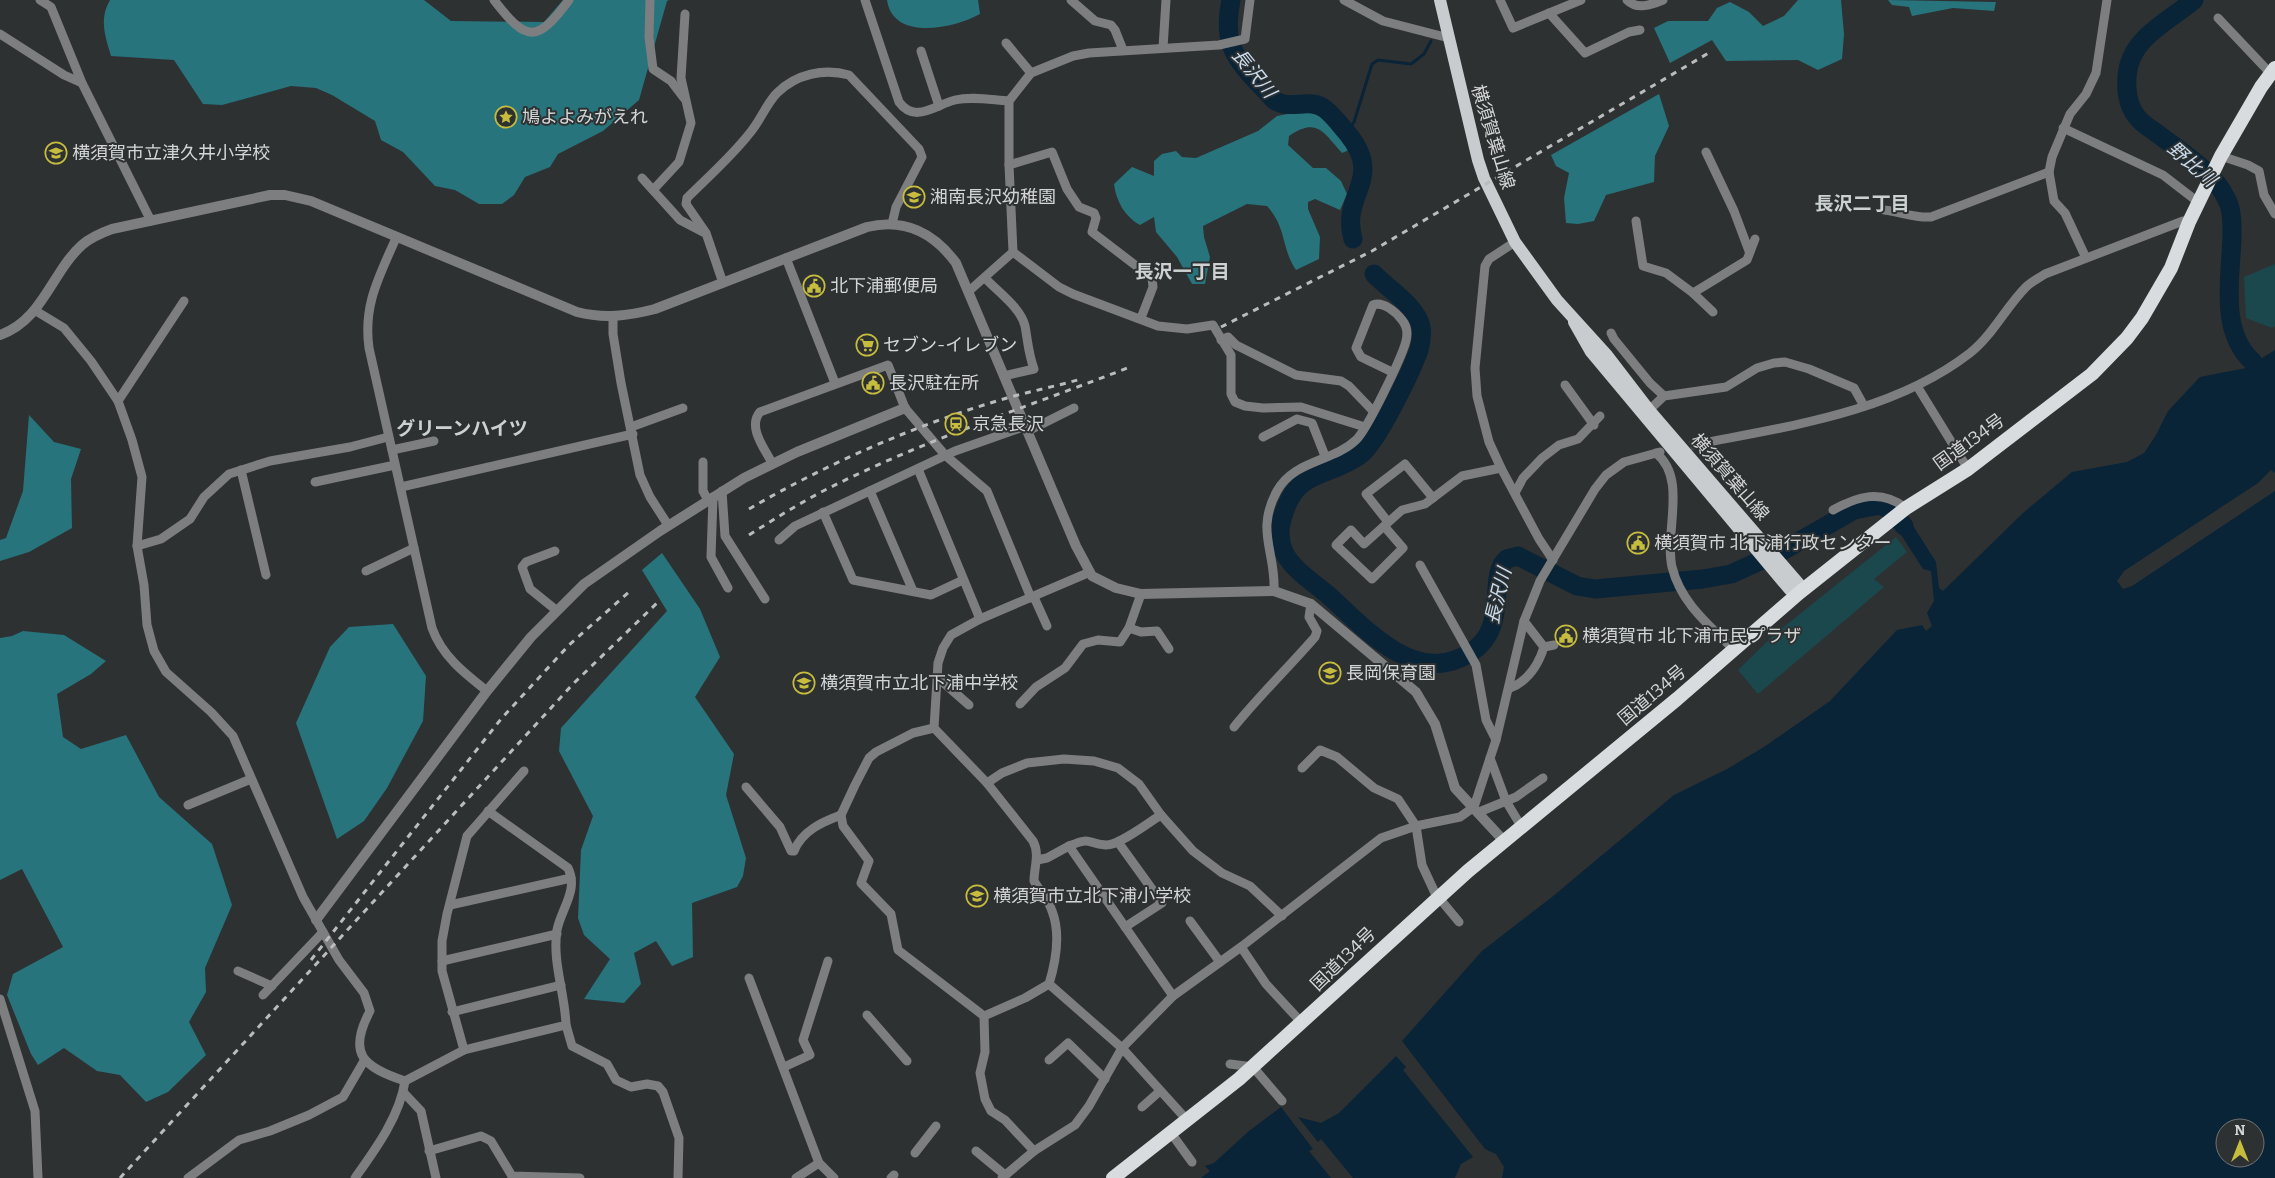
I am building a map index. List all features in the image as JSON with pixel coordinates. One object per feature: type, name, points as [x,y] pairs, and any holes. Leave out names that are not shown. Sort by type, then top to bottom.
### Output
[{"type":"highway","name":"国道134号","points":[[1113,1178],[1253,1067],[1438,897],[1521,826],[1670,705],[1799,594],[1906,508],[1968,469],[2092,374],[2127,338],[2142,318],[2171,268],[2200,197],[2220,159],[2273,71]]},
{"type":"main road","name":"横須賀葉山線","points":[[1441,0],[1468,120],[1484,178],[1515,242],[1574,322],[1606,354],[1646,413],[1782,572],[1798,584],[1799,594]]},
{"type":"street","points":[[40,0],[53,4],[82,84],[151,221]]},
{"type":"street","points":[[494,0],[514,25],[530,33],[539,32],[553,22],[569,0]]},
{"type":"street","points":[[650,0],[649,37],[653,69],[671,81],[687,102]]},
{"type":"street","points":[[865,0],[899,102],[911,113],[922,113],[956,100],[1009,101]]},
{"type":"street","points":[[1072,0],[1096,21],[1111,25],[1123,50]]},
{"type":"street","points":[[1163,48],[1166,0]]},
{"type":"street","points":[[969,290],[1013,252],[1009,165],[1009,101],[1032,73],[1073,56],[1123,50],[1219,45],[1240,41],[1245,39],[1250,0]]},
{"type":"street","points":[[1344,0],[1383,21],[1449,38]]},
{"type":"street","points":[[1500,0],[1513,28],[1581,0]]},
{"type":"street","points":[[1627,0],[1631,4],[1644,7],[1663,0]]},
{"type":"street","points":[[2086,258],[2069,220],[2054,201],[2049,172],[2063,128],[2070,114],[2086,94],[2096,73],[2107,0]]},
{"type":"street","points":[[1549,13],[1585,53],[1629,32],[1640,30]]},
{"type":"street","points":[[653,190],[681,157],[691,123],[681,78],[686,14]]},
{"type":"street","points":[[2218,18],[2273,71]]},
{"type":"street","points":[[0,34],[64,75],[82,84]]},
{"type":"street","points":[[1006,42],[1032,73]]},
{"type":"street","points":[[921,51],[939,106]]},
{"type":"street","points":[[723,283],[706,233],[686,204],[687,198],[750,134],[777,92],[796,79],[812,73],[834,71],[849,74],[920,150],[922,157],[896,208],[892,224]]},
{"type":"street","points":[[2063,128],[2163,175],[2200,197]]},
{"type":"street","points":[[1009,165],[1052,152],[1067,189],[1079,207],[1094,213],[1096,218],[1092,232],[1152,278],[1153,288],[1141,318]]},
{"type":"street","points":[[1706,152],[1734,211],[1749,251]]},
{"type":"street","points":[[2220,159],[2248,165],[2259,171],[2264,196],[2275,214]]},
{"type":"street","points":[[1884,210],[1900,212],[1914,218],[1931,217],[2049,172]]},
{"type":"street","points":[[642,178],[680,220],[706,233]]},
{"type":"street","points":[[0,335],[15,328],[36,311],[70,258],[95,235],[256,197],[285,195],[311,201],[577,312],[613,317],[629,316],[655,309],[867,227],[892,224],[916,229],[933,238],[956,263],[1076,546],[1090,572],[1103,583],[1141,594],[1274,591],[1311,604],[1416,692],[1435,724],[1455,788],[1504,841]]},
{"type":"street","points":[[1636,221],[1643,266],[1666,273],[1693,293],[1713,312]]},
{"type":"street","points":[[1698,444],[1771,431],[1864,406],[1917,386],[1951,367],[1972,352],[2025,287],[2045,274],[2183,221],[2189,222]]},
{"type":"street","points":[[396,238],[372,294],[367,318],[369,348],[427,612],[436,640],[448,658],[488,691]]},
{"type":"street","points":[[1693,293],[1747,260],[1755,239]]},
{"type":"street","points":[[1515,242],[1489,259],[1485,266],[1475,368],[1477,396],[1489,442],[1551,563]]},
{"type":"street","points":[[1013,252],[1068,292],[1158,326],[1173,329],[1210,323],[1227,346],[1231,355],[1231,394],[1235,402],[1244,406],[1263,408],[1301,407],[1365,428]]},
{"type":"street","points":[[786,258],[835,383]]},
{"type":"street","points":[[985,278],[1019,314],[1025,326],[1026,344],[1034,368],[1004,376]]},
{"type":"street","points":[[118,401],[184,302]]},
{"type":"street","points":[[1274,591],[1274,576],[1267,542],[1268,513],[1278,490],[1291,474],[1356,440],[1365,428],[1373,412],[1392,372],[1406,342],[1407,331],[1398,315],[1380,303],[1374,305],[1356,348],[1361,357],[1392,372]]},
{"type":"street","points":[[36,311],[64,328],[91,361],[118,401],[132,440],[142,477],[138,546],[144,585],[147,625],[154,651],[166,672],[212,712],[233,736],[303,897],[339,960],[364,993],[370,1012],[358,1038],[359,1048],[364,1061],[406,1080]]},
{"type":"street","points":[[613,317],[613,334],[621,383],[645,487],[668,525]]},
{"type":"street","points":[[1611,333],[1650,383],[1664,396]]},
{"type":"street","points":[[1221,340],[1228,337],[1236,345],[1296,375],[1341,382],[1349,386],[1373,412]]},
{"type":"street","points":[[1646,413],[1664,396],[1726,387],[1767,363],[1785,362],[1825,375],[1854,388],[1864,406]]},
{"type":"street","points":[[772,463],[754,426],[754,418],[760,412],[888,365],[905,408],[945,455],[986,491],[1047,626]]},
{"type":"street","points":[[1564,385],[1594,425]]},
{"type":"street","points":[[1917,386],[1968,469]]},
{"type":"street","points":[[401,487],[632,430],[683,408]]},
{"type":"street","points":[[316,920],[488,691],[531,637],[556,610],[604,569],[714,496],[772,463],[905,408]]},
{"type":"street","points":[[779,540],[795,526],[945,455],[1027,428],[1074,408]]},
{"type":"street","points":[[1515,492],[1523,478],[1542,458],[1559,445],[1578,439],[1594,425],[1600,416]]},
{"type":"street","points":[[1263,437],[1297,419],[1312,423],[1326,456]]},
{"type":"street","points":[[138,546],[160,539],[190,519],[204,497],[220,481],[241,470],[270,461],[350,447],[388,437]]},
{"type":"street","points":[[392,450],[434,441]]},
{"type":"street","points":[[1476,809],[1510,688],[1524,621],[1540,581],[1595,489],[1606,475],[1624,462],[1658,452],[1665,460],[1671,476],[1673,493],[1672,565],[1681,592],[1692,609],[1733,649]]},
{"type":"street","points":[[703,462],[703,491],[714,496]]},
{"type":"street","points":[[1433,498],[1405,464],[1366,494],[1386,524],[1403,548],[1372,579],[1336,545],[1351,530],[1364,544],[1386,524],[1402,510],[1425,504],[1433,498],[1462,476],[1501,468]]},
{"type":"street","points":[[315,482],[395,465]]},
{"type":"street","points":[[918,469],[980,619]]},
{"type":"street","points":[[241,470],[266,575]]},
{"type":"street","points":[[870,491],[913,591]]},
{"type":"street","points":[[1833,510],[1851,500],[1871,495],[1896,500],[1906,508]]},
{"type":"street","points":[[714,496],[712,557],[728,588]]},
{"type":"street","points":[[714,496],[725,536],[765,599]]},
{"type":"street","points":[[823,512],[854,580],[931,595],[963,580]]},
{"type":"street","points":[[366,571],[414,548]]},
{"type":"street","points":[[556,551],[526,562],[522,567],[530,589],[556,610]]},
{"type":"street","points":[[1420,565],[1476,665],[1486,720],[1496,740]]},
{"type":"street","points":[[984,1016],[1025,998],[1049,984],[1053,971],[1058,933],[1052,910],[1034,881],[1037,860],[1036,847],[1033,841],[986,784],[934,728],[937,677],[943,648],[951,634],[980,619],[1090,572]]},
{"type":"street","points":[[1020,704],[1036,687],[1065,668],[1083,644],[1098,640],[1120,642],[1129,628],[1141,594]]},
{"type":"street","points":[[1234,727],[1257,699],[1315,637],[1317,631],[1309,616],[1311,604]]},
{"type":"street","points":[[1524,621],[1544,647]]},
{"type":"street","points":[[1129,628],[1141,632],[1157,630],[1168,649]]},
{"type":"street","points":[[1544,647],[1554,645]]},
{"type":"street","points":[[1510,688],[1520,684],[1538,665],[1544,647]]},
{"type":"street","points":[[937,677],[969,705]]},
{"type":"street","points":[[934,728],[888,744],[869,758],[841,815],[843,826],[869,861],[861,883],[891,914],[898,950],[984,1016]]},
{"type":"street","points":[[1302,768],[1320,750],[1337,757],[1374,788],[1398,799],[1416,826],[1422,865],[1438,897],[1459,922]]},
{"type":"street","points":[[1490,758],[1506,800],[1521,826]]},
{"type":"street","points":[[986,784],[1002,773],[1027,763],[1064,759],[1094,761],[1118,768],[1139,784],[1161,815],[1193,851],[1222,873],[1250,886],[1282,916]]},
{"type":"street","points":[[464,1050],[442,970],[442,941],[467,836],[524,770]]},
{"type":"street","points":[[976,1151],[1004,1176],[1034,1151],[1075,1125],[1105,1079],[1122,1048],[1173,996],[1282,916],[1381,838],[1416,826],[1460,817],[1476,809],[1516,798],[1543,778]]},
{"type":"street","points":[[188,805],[251,779]]},
{"type":"street","points":[[746,787],[780,827],[791,851],[794,851],[798,842],[821,822],[841,815]]},
{"type":"street","points":[[488,811],[568,868],[571,878],[571,889],[557,934],[558,967],[565,1004],[566,1025],[572,1046],[607,1064],[616,1080],[631,1087],[647,1084],[658,1086],[663,1092],[679,1138],[678,1178]]},
{"type":"street","points":[[1037,860],[1047,858],[1086,839],[1107,845],[1118,842],[1161,815]]},
{"type":"street","points":[[1118,842],[1162,903],[1125,927]]},
{"type":"street","points":[[1069,846],[1173,996]]},
{"type":"street","points":[[450,905],[571,878]]},
{"type":"street","points":[[1190,921],[1220,962]]},
{"type":"street","points":[[263,995],[323,932]]},
{"type":"street","points":[[442,961],[557,934]]},
{"type":"street","points":[[1241,947],[1266,984],[1302,1023]]},
{"type":"street","points":[[784,1067],[810,1055],[803,1040],[828,961]]},
{"type":"street","points":[[238,971],[272,986]]},
{"type":"street","points":[[749,978],[819,1163],[834,1178]]},
{"type":"street","points":[[1049,984],[1122,1048],[1188,1120]]},
{"type":"street","points":[[452,1012],[561,986]]},
{"type":"street","points":[[0,999],[26,1075],[35,1110],[38,1178]]},
{"type":"street","points":[[867,1015],[907,1061]]},
{"type":"street","points":[[984,1016],[985,1052],[980,1074],[985,1099],[990,1110],[1005,1120],[1034,1151]]},
{"type":"street","points":[[406,1080],[464,1050],[566,1025]]},
{"type":"street","points":[[1049,1060],[1068,1043],[1105,1079]]},
{"type":"street","points":[[188,1178],[239,1140],[270,1131],[309,1115],[342,1097],[364,1061]]},
{"type":"street","points":[[1230,1064],[1253,1067],[1282,1101]]},
{"type":"street","points":[[355,1178],[389,1126],[404,1093],[406,1080]]},
{"type":"street","points":[[1142,1108],[1160,1091]]},
{"type":"street","points":[[404,1093],[421,1111],[436,1178]]},
{"type":"street","points":[[915,1153],[936,1126]]},
{"type":"street","points":[[1171,1133],[1192,1162]]},
{"type":"street","points":[[429,1151],[481,1136],[491,1141],[512,1176],[580,1178]]},
{"type":"street","points":[[796,1178],[819,1163]]},
{"type":"shaded area","points":[[110,0],[424,0],[451,21],[544,22],[563,0],[669,0],[667,1],[639,100],[603,131],[558,154],[550,167],[525,177],[514,195],[502,204],[479,204],[455,190],[435,186],[403,152],[381,140],[375,121],[332,95],[316,88],[291,86],[222,105],[203,104],[174,60],[111,56],[104,28],[105,14]]},
{"type":"shaded area","points":[[887,0],[978,0],[980,14],[956,24],[941,27],[912,27],[901,22],[892,13]]},
{"type":"shaded area","points":[[1798,0],[1841,0],[1844,34],[1842,59],[1818,70],[1798,60],[1726,61],[1712,40],[1670,63],[1654,28],[1668,21],[1708,21],[1717,8],[1730,2],[1749,12],[1763,26],[1784,16]]},
{"type":"shaded area","points":[[1888,0],[1996,2],[1994,11],[1953,8],[1912,16],[1909,7],[1892,5]]},
{"type":"shaded area","points":[[1659,94],[1669,126],[1655,156],[1654,182],[1606,195],[1594,221],[1578,224],[1566,223],[1564,198],[1569,173],[1556,166],[1551,155]]},
{"type":"shaded area","points":[[1303,111],[1320,115],[1331,123],[1349,150],[1342,153],[1324,133],[1313,127],[1299,130],[1289,136],[1288,145],[1313,168],[1326,168],[1341,181],[1347,194],[1340,210],[1315,199],[1308,202],[1308,209],[1320,237],[1319,259],[1296,270],[1288,254],[1278,222],[1273,214],[1267,206],[1247,204],[1203,226],[1210,257],[1205,284],[1192,284],[1177,257],[1156,232],[1154,217],[1140,225],[1130,218],[1122,208],[1114,184],[1132,167],[1154,176],[1154,161],[1162,154],[1176,151],[1182,157],[1196,158],[1258,131],[1277,116]]},
{"type":"shaded area","points":[[2275,264],[2275,326],[2272,328],[2246,318],[2244,277]]},
{"type":"shaded area","points":[[2275,350],[2275,1178],[1502,1178],[1504,1167],[1496,1154],[1485,1149],[1402,1041],[1482,951],[1552,897],[1674,795],[1727,769],[1764,747],[1830,701],[1897,630],[1922,625],[1926,631],[1932,626],[1927,613],[1934,601],[1931,571],[1923,569],[1898,530],[1910,521],[1936,562],[1939,588],[1943,591],[2023,513],[2072,472],[2127,462],[2144,453],[2168,411],[2200,377],[2246,368]]},
{"type":"shaded area","points":[[29,415],[54,442],[81,449],[71,479],[72,528],[29,552],[0,561],[0,540],[6,538],[23,491]]},
{"type":"shaded area","points":[[1896,537],[1907,552],[1874,579],[1884,587],[1758,694],[1738,670],[1776,633]]},
{"type":"shaded area","points":[[662,553],[700,609],[720,657],[695,697],[734,754],[726,795],[746,858],[743,876],[737,887],[692,903],[693,957],[672,966],[656,941],[634,953],[641,984],[624,1003],[584,999],[610,959],[584,935],[578,918],[581,850],[593,816],[559,751],[561,728],[667,611],[642,570]]},
{"type":"shaded area","points":[[393,624],[426,676],[423,721],[387,788],[364,821],[337,839],[296,723],[330,647],[349,627]]},
{"type":"shaded area","points":[[23,631],[64,635],[106,661],[91,674],[57,694],[63,737],[81,749],[126,735],[159,797],[212,844],[232,905],[205,968],[206,992],[189,1022],[206,1055],[168,1092],[146,1102],[120,1075],[97,1071],[64,1048],[38,1065],[31,1054],[7,995],[13,974],[63,947],[22,869],[0,880],[0,638],[12,636]]},
{"type":"shaded area","points":[[1396,1056],[1406,1067],[1403,1070],[1473,1157],[1461,1164],[1455,1178],[1353,1178],[1321,1139],[1318,1142],[1298,1117],[1321,1123],[1339,1113]]},
{"type":"shaded area","points":[[1281,1107],[1313,1149],[1309,1151],[1331,1178],[1201,1178],[1210,1171],[1205,1166],[1214,1163],[1249,1131]]},
{"type":"pier","points":[[2271,470],[2275,473],[2275,491],[2132,586],[2123,589],[2117,581],[2124,571],[2258,483]]},
{"type":"waterway","name":"長沢川","points":[[1231,0],[1228,18],[1231,45],[1243,66],[1274,100],[1286,104],[1313,104],[1325,109],[1348,134],[1358,150],[1363,163],[1360,187],[1352,210],[1353,239]]},
{"type":"waterway","name":"野比川","points":[[2194,0],[2142,41],[2129,63],[2127,93],[2134,113],[2139,120],[2205,171],[2220,188],[2228,203],[2232,224],[2229,289],[2231,321],[2243,350],[2253,362]]},
{"type":"waterway","points":[[1347,133],[1354,122],[1372,64],[1378,60],[1411,64],[1424,54],[1431,41]]},
{"type":"waterway","name":"長沢川","points":[[1374,274],[1414,312],[1421,327],[1419,350],[1393,406],[1367,448],[1348,463],[1314,476],[1295,490],[1282,519],[1280,536],[1284,552],[1297,570],[1369,632],[1401,654],[1419,661],[1437,663],[1455,660],[1474,650],[1486,637],[1493,623],[1501,568],[1507,559],[1518,556],[1577,586],[1595,589],[1703,579],[1731,574],[1784,550],[1854,510],[1881,505],[1894,513],[1904,526]]},
{"type":"tunnel","points":[[1677,449],[1698,444]]},
{"type":"railway","points":[[1221,327],[1372,251],[1712,51]]},
{"type":"railway","points":[[749,535],[810,498],[904,453],[1130,367]]},
{"type":"railway","points":[[749,509],[842,460],[941,419],[1007,398],[1081,379]]},
{"type":"railway","points":[[311,960],[501,719],[569,645],[629,592]]},
{"type":"railway","points":[[120,1178],[573,684],[658,602]]},
{"type":"place","name":"鳩よよみがえれ","points":[[506,117]]},
{"type":"place","name":"横須賀市立津久井小学校","points":[[56,153]]},
{"type":"place","name":"湘南長沢幼稚園","points":[[914,197]]},
{"type":"place","name":"北下浦郵便局","points":[[814,286]]},
{"type":"place","name":"セブン-イレブン","points":[[867,345]]},
{"type":"place","name":"長沢駐在所","points":[[873,383]]},
{"type":"place","name":"京急長沢","points":[[956,424]]},
{"type":"place","name":"横須賀市 北下浦行政センター","points":[[1638,543]]},
{"type":"place","name":"横須賀市 北下浦市民プラザ","points":[[1566,636]]},
{"type":"place","name":"長岡保育園","points":[[1330,673]]},
{"type":"place","name":"横須賀市立北下浦中学校","points":[[804,683]]},
{"type":"place","name":"横須賀市立北下浦小学校","points":[[977,896]]},
{"type":"district","name":"長沢二丁目","points":[[1862,203]]},
{"type":"district","name":"長沢一丁目","points":[[1182,271]]},
{"type":"district","name":"グリーンハイツ","points":[[462,428]]}]
